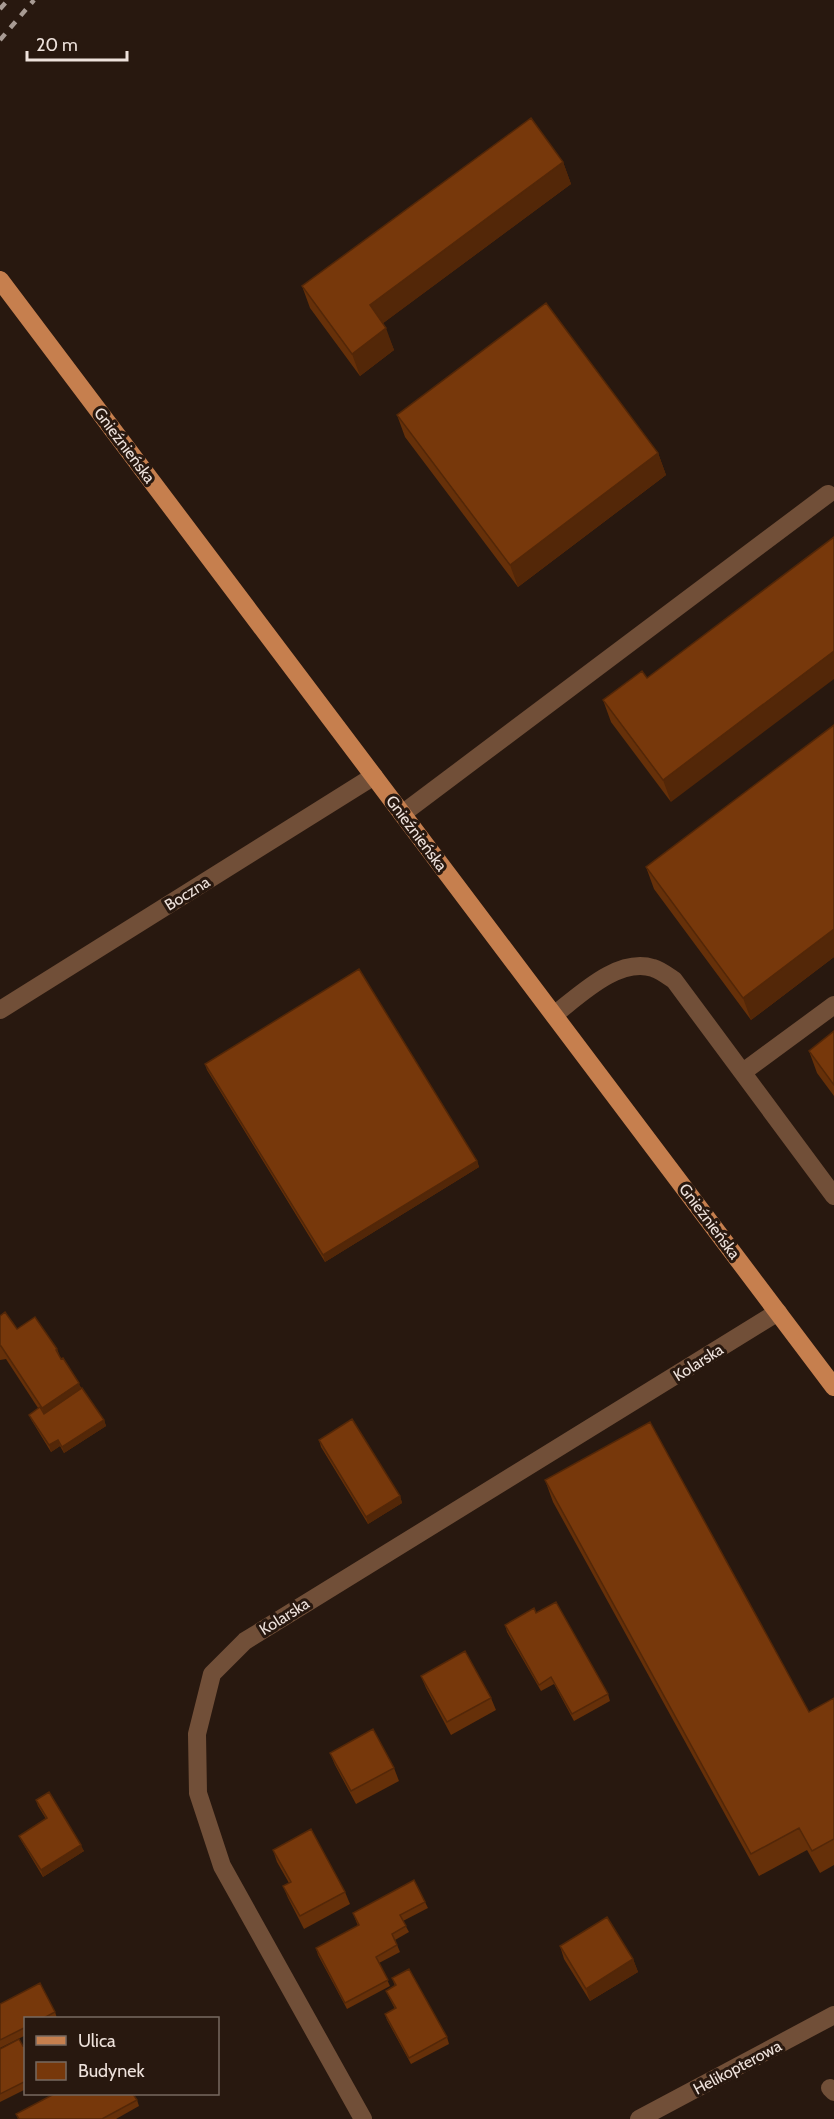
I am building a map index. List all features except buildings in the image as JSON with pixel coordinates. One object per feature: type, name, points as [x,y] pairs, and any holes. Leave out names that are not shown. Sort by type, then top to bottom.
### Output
[{"type":"main road","name":"Gnieźnieńska","points":[[0,280],[834,1387]]},
{"type":"street","points":[[0,302],[19,305]]},
{"type":"street","points":[[402,814],[828,494]]},
{"type":"street","name":"Boczna","points":[[0,1010],[374,776]]},
{"type":"street","points":[[554,1015],[612,972],[632,966],[653,968],[674,980],[834,1196]]},
{"type":"street","points":[[743,1072],[834,1005]]},
{"type":"street","name":"Kolarska","points":[[363,2119],[222,1866],[198,1793],[197,1734],[212,1674],[244,1641],[778,1312]]},
{"type":"street","name":"Helikopterowa","points":[[639,2119],[834,2015]]},
{"type":"railway","points":[[0,9],[8,0]]},
{"type":"railway","points":[[0,40],[34,0]]}]
